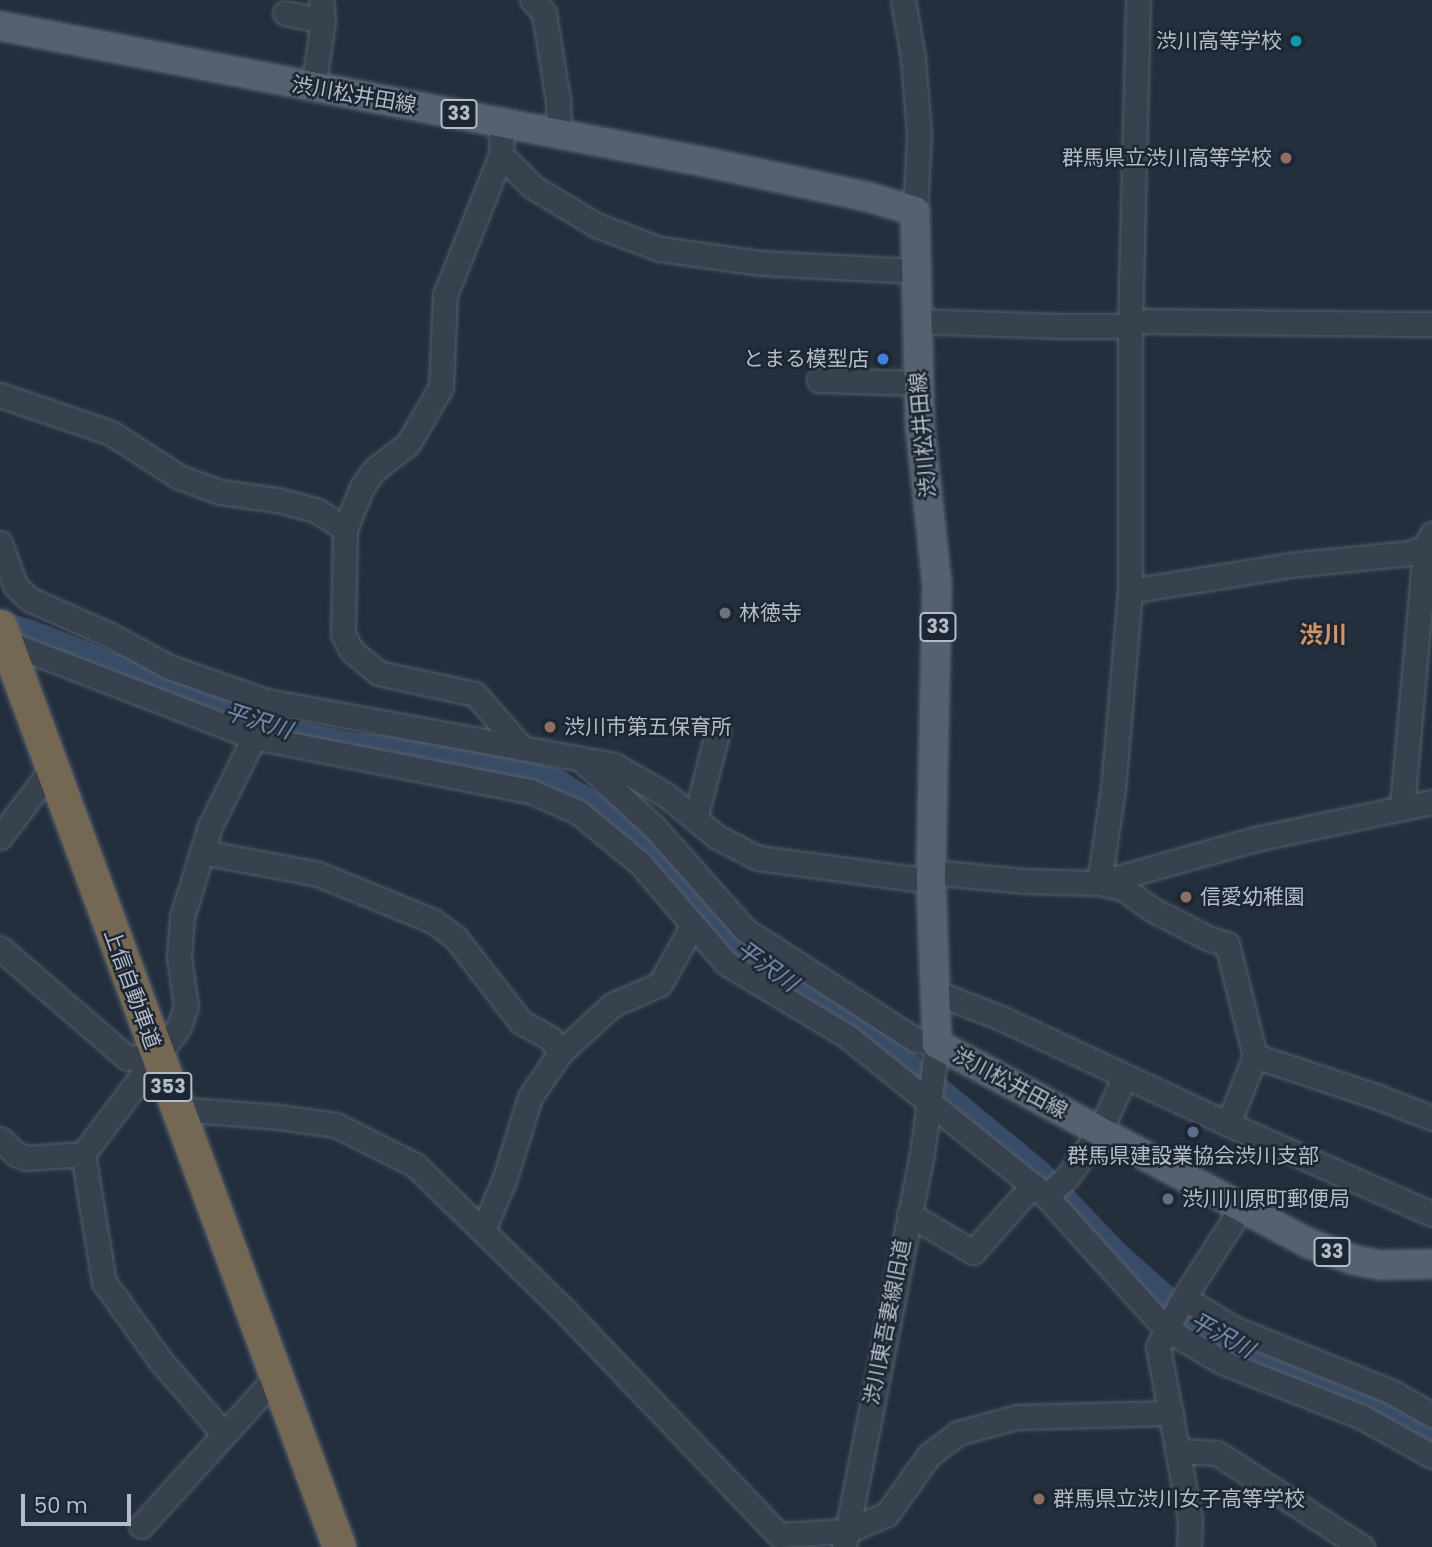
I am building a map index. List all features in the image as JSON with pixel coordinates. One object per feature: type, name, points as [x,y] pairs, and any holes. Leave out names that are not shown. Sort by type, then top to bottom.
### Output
[{"type":"highway","name":"上信自動車道","points":[[3,634],[339,1547]]},
{"type":"main road","name":"渋川松井田線","points":[[0,26],[313,89],[559,133],[867,197],[915,211],[918,383],[937,585],[932,876],[936,1055],[1100,1132],[1308,1243],[1354,1260],[1379,1265],[1432,1264]]},
{"type":"street","points":[[903,0],[913,58],[919,135],[915,211]]},
{"type":"street","points":[[1099,883],[1114,789],[1130,590],[1130,326],[1138,0]]},
{"type":"street","points":[[539,2],[544,13],[554,75],[559,133]]},
{"type":"street","points":[[285,13],[322,11],[313,89]]},
{"type":"street","points":[[502,123],[500,155],[445,295],[441,387],[408,443],[374,469],[362,487],[345,529],[343,634],[351,650],[378,673],[475,694],[522,748]]},
{"type":"street","points":[[500,155],[533,187],[596,225],[660,249],[761,263],[915,271]]},
{"type":"street","points":[[916,321],[1130,326],[1138,321],[1432,324]]},
{"type":"street","points":[[820,380],[918,383]]},
{"type":"street","points":[[0,395],[111,433],[179,477],[220,492],[278,500],[317,510],[345,529]]},
{"type":"street","points":[[1130,590],[1290,565],[1410,553],[1428,541]]},
{"type":"street","points":[[1402,807],[1428,541]]},
{"type":"street","points":[[0,543],[15,585],[29,599],[110,635],[169,667],[266,701],[584,762],[614,765],[666,795],[718,837],[758,858],[932,876],[1099,883],[1124,889],[1153,910],[1210,939],[1227,944],[1255,1056],[1228,1124]]},
{"type":"street","points":[[3,634],[254,737],[530,791],[578,812],[639,863],[726,962],[847,1036],[1043,1191],[1168,1326],[1222,1362],[1362,1417],[1432,1456]]},
{"type":"street","points":[[223,1433],[160,1360],[104,1282],[83,1154],[179,1027],[186,1006],[179,957],[182,916],[210,826],[254,737],[266,701]]},
{"type":"street","points":[[695,819],[718,730]]},
{"type":"street","points":[[584,762],[654,827],[746,930],[936,1055]]},
{"type":"street","points":[[0,837],[33,798],[51,770]]},
{"type":"street","points":[[1099,883],[1256,839],[1432,802]]},
{"type":"street","points":[[202,852],[318,874],[433,921],[455,937],[521,1022],[551,1038],[560,1053]]},
{"type":"street","points":[[483,1230],[505,1178],[530,1097],[560,1053],[612,1005],[660,985],[692,926]]},
{"type":"street","points":[[0,948],[127,1058],[158,1056]]},
{"type":"street","points":[[934,992],[1001,1018],[1228,1124],[1432,1214]]},
{"type":"street","name":"渋川東吾妻線旧道","points":[[846,1539],[909,1214],[936,1055]]},
{"type":"street","points":[[1255,1056],[1432,1118]]},
{"type":"street","points":[[909,1214],[973,1252],[1043,1191],[1068,1175],[1100,1132],[1125,1076]]},
{"type":"street","points":[[176,1109],[279,1117],[336,1125],[415,1166],[483,1230],[776,1541],[846,1539],[887,1514],[929,1455],[958,1433],[1017,1417],[1171,1413]]},
{"type":"street","points":[[0,1139],[16,1154],[26,1158],[83,1154]]},
{"type":"street","points":[[1189,1547],[1190,1519],[1158,1347],[1183,1300],[1241,1208]]},
{"type":"street","points":[[1183,1300],[1234,1329],[1392,1392],[1432,1415]]},
{"type":"street","points":[[141,1526],[276,1377]]},
{"type":"street","points":[[1177,1451],[1217,1452],[1362,1547]]},
{"type":"waterway","name":"平沢川","points":[[0,624],[31,633],[272,729],[347,745],[456,756],[557,782],[624,825],[677,875],[734,945],[900,1058],[1040,1174],[1115,1253],[1197,1326],[1432,1437]]},
{"type":"place","name":"渋川高等学校","points":[[1296,41]]},
{"type":"place","name":"群馬県立渋川高等学校","points":[[1286,158]]},
{"type":"place","name":"とまる模型店","points":[[883,359]]},
{"type":"place","name":"林徳寺","points":[[725,613]]},
{"type":"place","name":"渋川市第五保育所","points":[[550,727]]},
{"type":"place","name":"信愛幼稚園","points":[[1186,897]]},
{"type":"place","name":"群馬県建設業協会渋川支部","points":[[1193,1132]]},
{"type":"place","name":"渋川川原町郵便局","points":[[1168,1199]]},
{"type":"place","name":"群馬県立渋川女子高等学校","points":[[1039,1499]]},
{"type":"district","name":"渋川","points":[[1323,635]]}]
